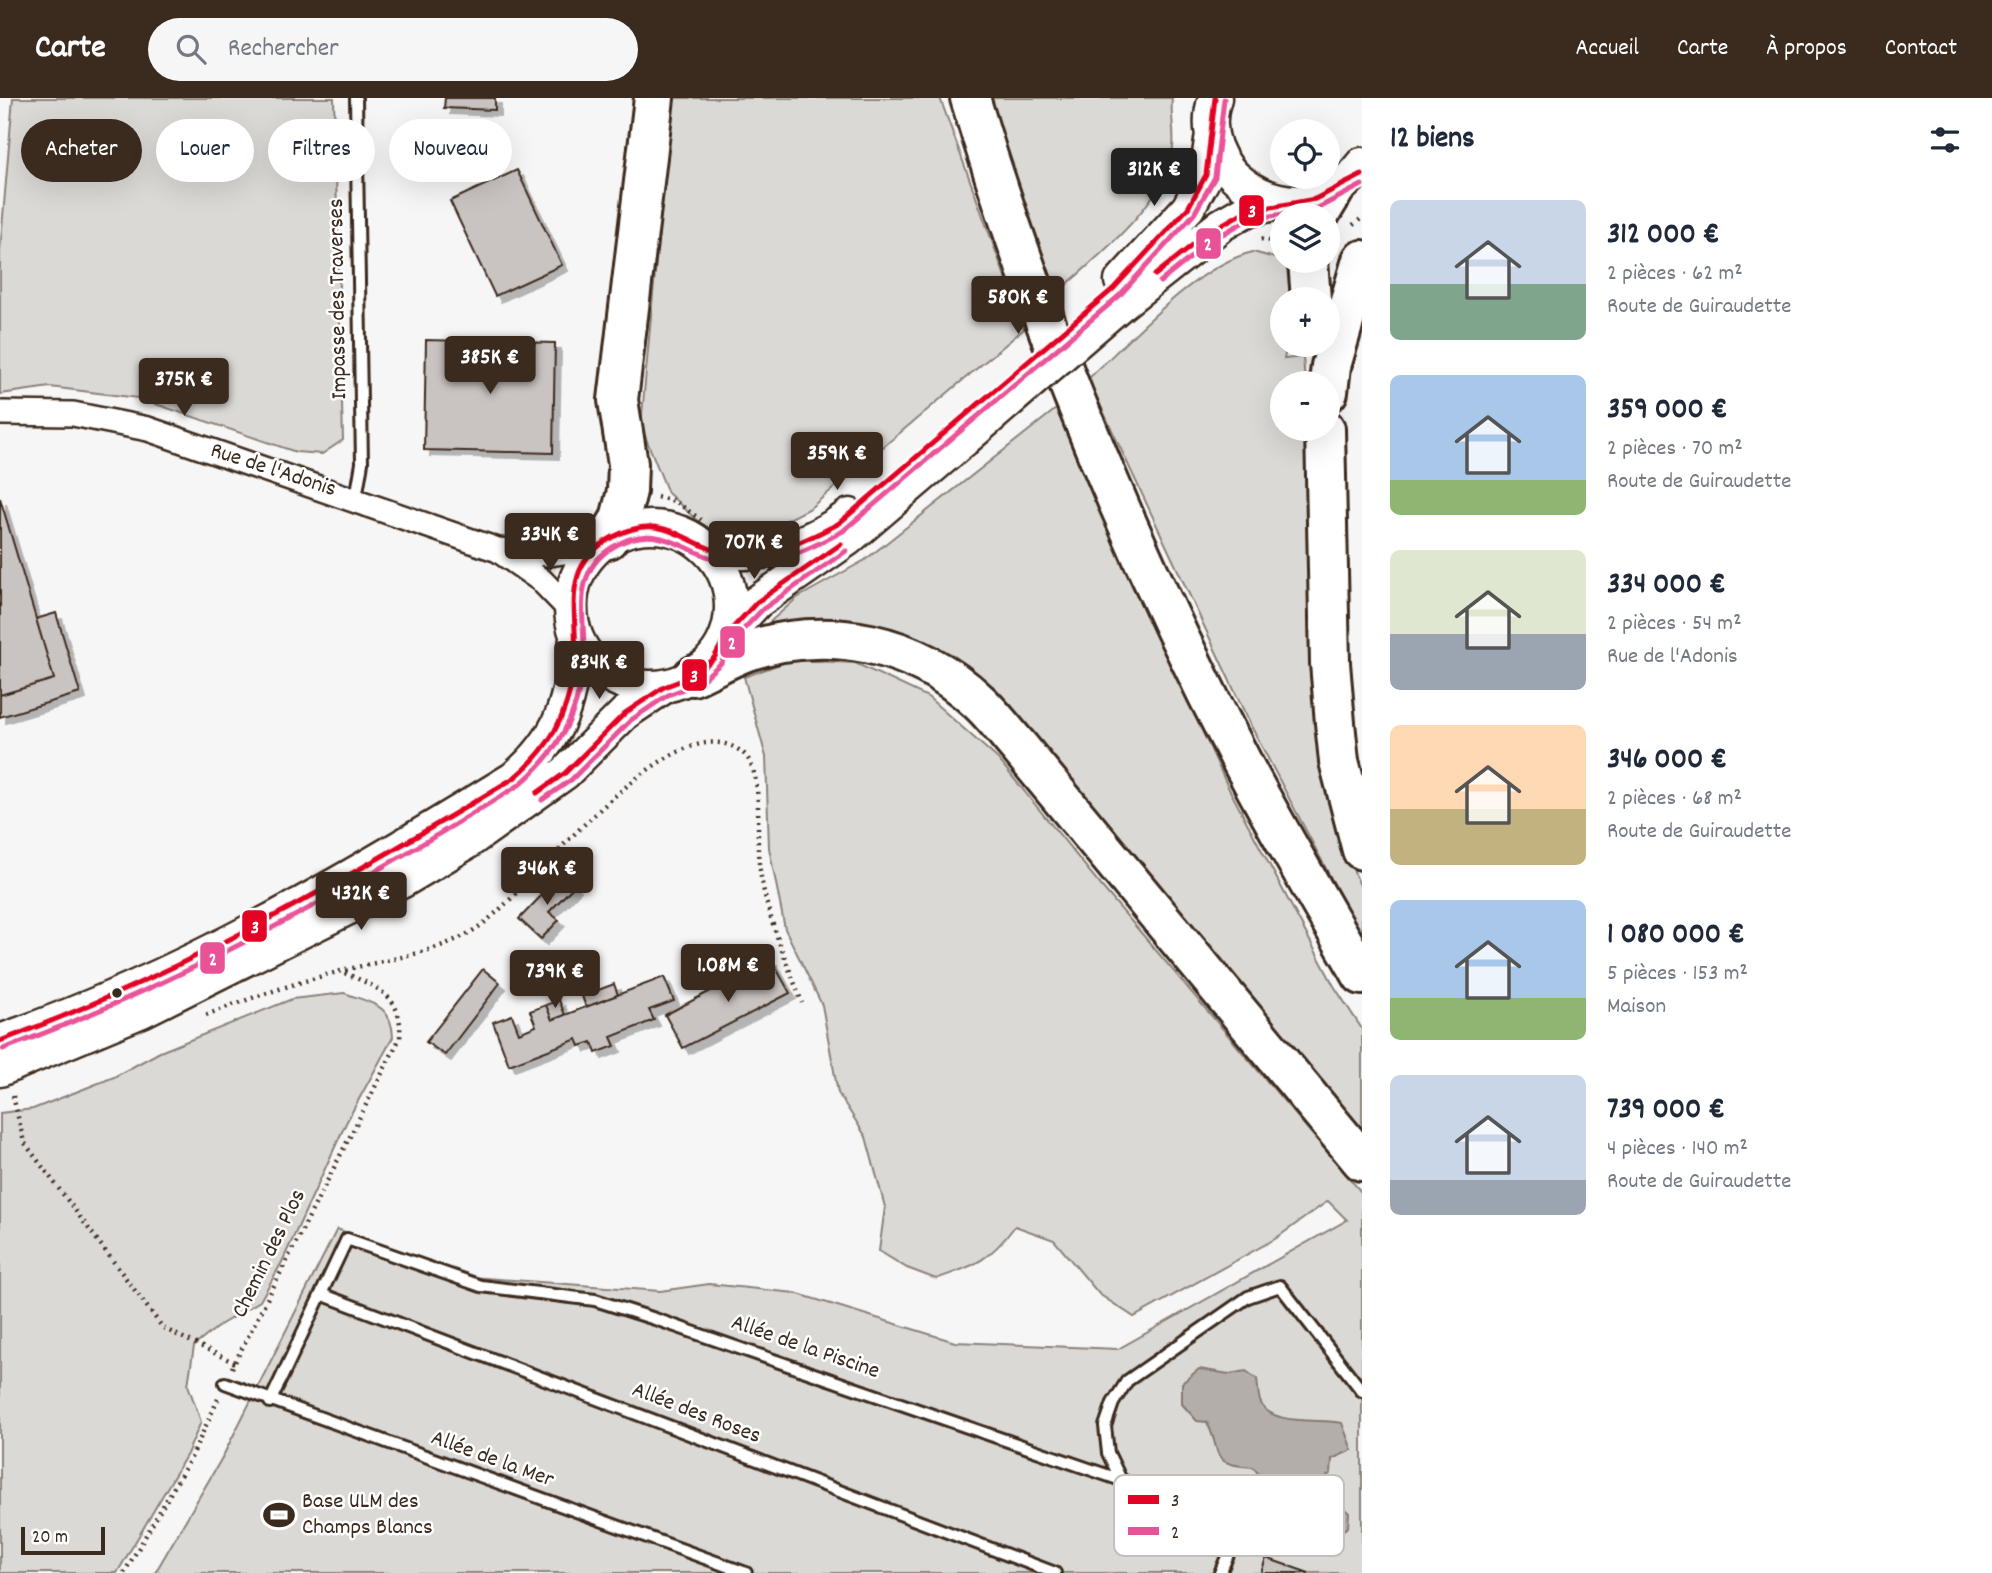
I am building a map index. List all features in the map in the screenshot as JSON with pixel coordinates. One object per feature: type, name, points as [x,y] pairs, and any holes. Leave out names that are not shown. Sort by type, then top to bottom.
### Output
[{"type":"highway","points":[[602,543],[620,519],[626,491],[628,464],[618,400],[654,98]]},
{"type":"highway","points":[[970,98],[1030,276],[1110,481],[1245,768],[1362,975]]},
{"type":"highway","points":[[1330,371],[1362,260]]},
{"type":"highway","points":[[1325,441],[1330,663],[1335,723],[1339,761],[1362,850]]},
{"type":"highway","points":[[679,682],[745,652],[786,640],[825,637],[862,640],[905,654],[940,672],[979,702],[1018,746],[1362,1161]]},
{"type":"street","points":[[1116,297],[1188,208],[1206,175],[1215,98]]},
{"type":"street","points":[[1212,135],[1221,159],[1236,180],[1258,195],[1282,202]]},
{"type":"street","points":[[3,1059],[142,1012],[401,882],[468,842],[565,773],[625,713],[714,658],[727,634],[757,602],[848,539],[961,432],[1116,297],[1245,211],[1282,202],[1309,201],[1345,186]]},
{"type":"street","name":"Rue de l'Adonis","points":[[0,413],[73,415],[148,429],[356,498],[498,550],[541,580],[573,624]]},
{"type":"street","points":[[3,1059],[78,1014],[192,962],[333,888],[514,778],[540,755],[559,724],[572,683],[573,587],[582,566],[602,543],[632,529],[658,527],[707,537],[727,553],[760,555],[800,544],[838,524],[961,432]]},
{"type":"street","points":[[707,537],[729,588],[731,611],[727,634]]},
{"type":"street","name":"Rue de l'Adonis","points":[[498,550],[550,554],[602,543]]},
{"type":"street","points":[[573,624],[591,661],[612,678],[637,687],[679,682]]},
{"type":"lane","name":"Impasse des Traverses","points":[[356,98],[362,463],[356,498]]},
{"type":"lane","name":"Allée de la Piscine","points":[[321,1294],[347,1239],[481,1286],[595,1300],[1114,1478]]},
{"type":"lane","points":[[1119,1475],[1108,1453],[1105,1426],[1112,1403],[1127,1381],[1248,1297],[1280,1286],[1362,1391]]},
{"type":"lane","points":[[270,1402],[321,1294]]},
{"type":"lane","name":"Allée des Roses","points":[[321,1294],[1055,1573]]},
{"type":"lane","name":"Allée de la Mer","points":[[225,1383],[270,1402],[746,1573]]},
{"type":"lane","name":"Allée de la Piscine","points":[[1220,1573],[1227,1556]]},
{"type":"path","points":[[626,491],[675,501],[707,537]]},
{"type":"path","name":"Chemin des Plos","points":[[124,1573],[192,1456],[225,1383],[400,1038],[401,1017],[392,999],[364,981],[340,971],[429,950],[477,929],[632,780],[673,752],[704,741],[726,744],[745,755],[755,780],[763,890],[802,1003]]},
{"type":"path","points":[[3,1059],[24,1142],[163,1328],[235,1363]]},
{"type":"shaded area","points":[[13,98],[334,98],[335,119],[268,119],[268,182],[336,182],[343,440],[322,454],[296,452],[138,398],[50,387],[0,394],[0,252]]},
{"type":"shaded area","points":[[671,98],[940,98],[1024,329],[809,509],[755,536],[709,532],[668,493],[641,426]]},
{"type":"shaded area","points":[[987,98],[1172,98],[1173,147],[1169,167],[1159,187],[1127,228],[1056,294]]},
{"type":"shaded area","points":[[1253,252],[1270,257],[1270,273],[1288,273],[1289,287],[1270,287],[1270,357],[1303,357],[1304,371],[1270,371],[1270,441],[1311,441],[1338,834],[1362,890],[1362,937],[1251,726],[1088,379],[1166,305],[1210,271]]},
{"type":"shaded area","points":[[1056,409],[1227,785],[1334,986],[1362,1029],[1362,1146],[952,671],[755,635],[797,598],[865,560]]},
{"type":"shaded area","points":[[791,660],[855,663],[928,697],[998,759],[1103,888],[1362,1193],[1362,1573],[155,1573],[223,1456],[337,1229],[472,1277],[660,1291],[709,1284],[795,1293],[955,1342],[1118,1349],[1347,1220],[1328,1201],[1275,1239],[1134,1317],[1099,1294],[1054,1240],[1015,1226],[997,1247],[981,1260],[936,1279],[907,1268],[879,1251],[885,1207],[866,1137],[838,1093],[822,1005],[785,929],[769,848],[766,757],[744,677]]},
{"type":"shaded area","points":[[344,993],[384,1011],[392,1026],[393,1037],[346,1123],[282,1262],[260,1301],[220,1325],[194,1346],[188,1385],[201,1422],[187,1454],[117,1573],[0,1573],[0,1113],[33,1109],[114,1077],[160,1052],[292,999]]},
{"type":"shaded area","points":[[1199,1369],[1229,1374],[1246,1371],[1257,1379],[1260,1401],[1265,1409],[1284,1418],[1342,1423],[1352,1450],[1332,1459],[1331,1473],[1328,1475],[1260,1475],[1253,1467],[1229,1463],[1219,1456],[1207,1422],[1197,1421],[1182,1404],[1182,1383]]},
{"type":"shaded area","points":[[1344,1508],[1349,1513],[1348,1527],[1344,1530]]},
{"type":"building","points":[[445,98],[495,98],[495,110],[444,108]]},
{"type":"building","points":[[517,170],[562,265],[495,296],[450,201],[491,182],[512,182],[512,172]]},
{"type":"building","points":[[426,340],[555,343],[553,453],[424,450]]},
{"type":"building","points":[[0,498],[54,679],[0,695]]},
{"type":"building","points":[[56,613],[80,693],[0,717],[0,695],[54,679],[36,619]]},
{"type":"building","points":[[563,873],[575,885],[549,912],[559,920],[541,939],[519,919]]},
{"type":"building","points":[[771,959],[790,993],[683,1048],[665,1015]]},
{"type":"building","points":[[483,969],[500,983],[445,1055],[426,1042]]},
{"type":"building","points":[[664,977],[674,1001],[649,1010],[654,1020],[611,1037],[615,1046],[596,1053],[592,1042],[580,1046],[577,1039],[509,1065],[493,1022],[512,1015],[519,1033],[536,1026],[530,1011],[546,1005],[552,1020]]},
{"type":"building","points":[[614,984],[618,995],[586,1007],[582,996]]},
{"type":"building","points":[[559,1000],[565,1015],[552,1020],[546,1005]]},
{"type":"building","points":[[1266,1558],[1309,1573],[1261,1573]]},
{"type":"transit line","name":"3","points":[[0,1041],[68,1014],[199,955],[326,888],[514,778],[547,743],[567,702],[576,651],[574,596],[583,564],[595,550],[613,537],[632,529],[648,527],[662,528],[716,551],[747,555],[774,551],[838,524],[1113,289],[1188,208],[1206,175],[1215,98]]},
{"type":"transit line","name":"2","points":[[3,1049],[138,994],[268,930],[394,860],[519,785],[554,747],[576,703],[583,668],[584,586],[598,558],[630,539],[646,536],[674,542],[717,560],[748,564],[790,556],[843,531],[1119,296],[1194,214],[1215,177],[1224,99]]},
{"type":"transit line","name":"3","points":[[1155,275],[1209,232],[1244,212],[1315,199],[1362,175]]},
{"type":"transit line","name":"2","points":[[1160,282],[1214,239],[1247,220],[1318,208],[1362,185]]},
{"type":"transit line","name":"3","points":[[537,793],[565,773],[625,713],[664,687],[693,676],[714,658],[727,634],[757,602],[841,544]]},
{"type":"transit line","name":"2","points":[[542,800],[571,780],[631,720],[668,695],[699,683],[721,663],[734,639],[763,609],[846,551]]},
{"type":"place","name":"Base ULM des Champs Blancs","points":[[279,1515]]}]
